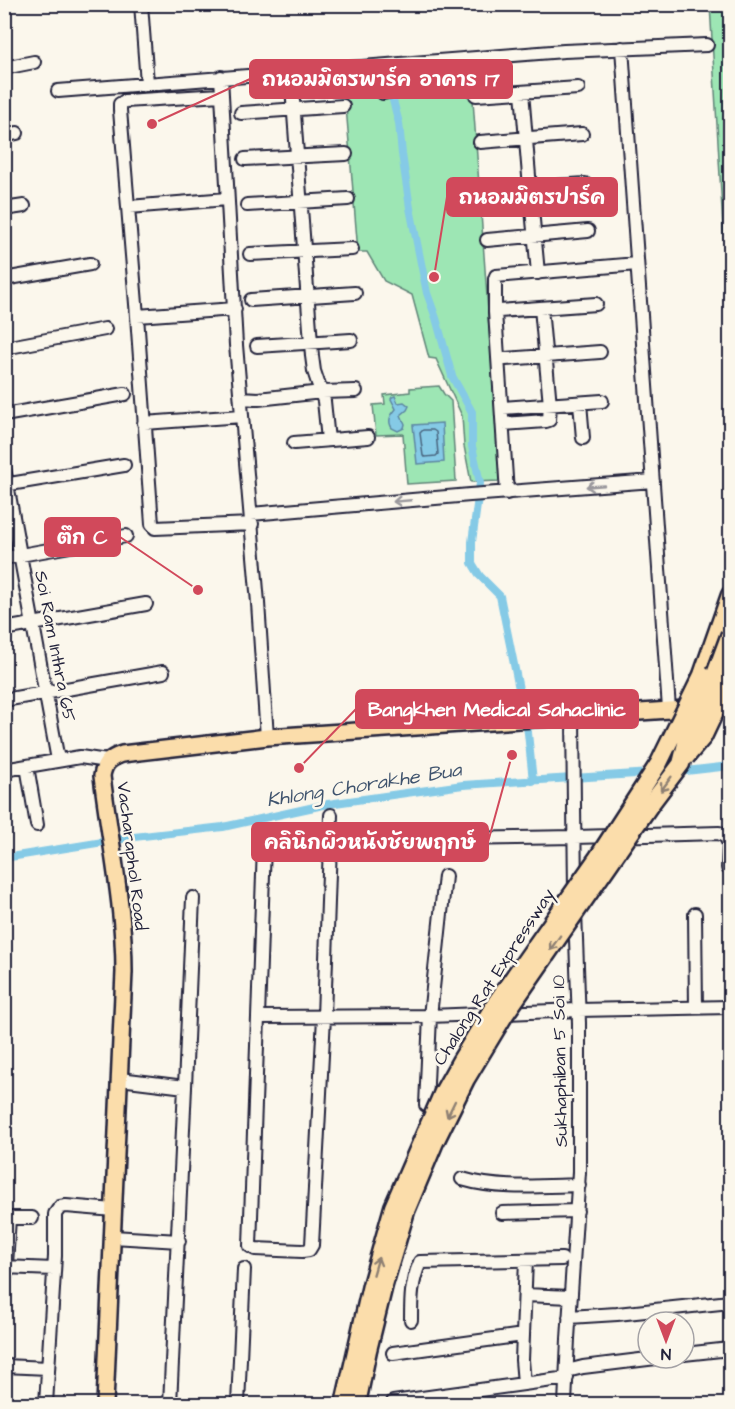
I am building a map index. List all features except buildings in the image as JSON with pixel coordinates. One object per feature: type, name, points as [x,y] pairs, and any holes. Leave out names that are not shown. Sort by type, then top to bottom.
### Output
[{"type":"highway","name":"Chalong Rat Expressway","points":[[344,1404],[371,1285],[393,1207],[443,1092],[497,1001],[598,857],[659,763],[702,675],[730,595]]},
{"type":"highway","name":"Chalong Rat Expressway","points":[[357,1404],[381,1296],[406,1211],[435,1142],[466,1079],[504,1016],[650,805],[681,764],[687,740],[704,704],[730,634]]},
{"type":"highway","points":[[681,764],[703,737],[730,680]]},
{"type":"main road","name":"Vacharaphol Road","points":[[105,1404],[124,951],[114,852],[102,776],[107,761],[122,754],[267,737],[730,706]]},
{"type":"street","points":[[141,4],[147,83]]},
{"type":"street","points":[[58,91],[564,51],[707,45]]},
{"type":"street","points":[[622,48],[669,709]]},
{"type":"street","points":[[4,68],[34,63]]},
{"type":"street","points":[[220,77],[236,345],[267,737]]},
{"type":"street","points":[[292,87],[311,342],[315,371],[324,401],[328,440]]},
{"type":"street","points":[[476,95],[578,88]]},
{"type":"street","points":[[383,93],[397,90]]},
{"type":"street","points":[[522,92],[538,273]]},
{"type":"street","points":[[221,95],[125,101],[120,104],[153,527],[475,495],[653,481]]},
{"type":"street","points":[[241,113],[343,106]]},
{"type":"street","points":[[4,136],[17,134]]},
{"type":"street","points":[[480,142],[582,134]]},
{"type":"street","points":[[245,159],[346,154]]},
{"type":"street","points":[[484,191],[585,184]]},
{"type":"street","points":[[129,207],[227,199]]},
{"type":"street","points":[[247,205],[348,199]]},
{"type":"street","points":[[4,209],[24,206]]},
{"type":"street","points":[[487,240],[588,231]]},
{"type":"street","points":[[250,254],[352,249]]},
{"type":"street","points":[[4,279],[90,264]]},
{"type":"street","points":[[507,493],[495,312],[496,276],[637,264]]},
{"type":"street","points":[[251,300],[355,293]]},
{"type":"street","points":[[500,311],[596,304]]},
{"type":"street","points":[[503,424],[548,421],[550,405],[541,308]]},
{"type":"street","points":[[137,316],[235,309]]},
{"type":"street","points":[[4,348],[105,329]]},
{"type":"street","points":[[257,346],[351,340]]},
{"type":"street","points":[[504,359],[600,352]]},
{"type":"street","points":[[241,398],[258,399],[356,391]]},
{"type":"street","points":[[4,415],[125,394]]},
{"type":"street","points":[[502,408],[602,401]]},
{"type":"street","points":[[580,403],[583,438]]},
{"type":"street","points":[[144,423],[242,416]]},
{"type":"street","points":[[294,443],[368,437]]},
{"type":"street","points":[[6,485],[124,465]]},
{"type":"street","name":"Soi Ram Inthra 65","points":[[4,468],[58,760]]},
{"type":"street","points":[[4,558],[126,536]]},
{"type":"street","points":[[4,629],[146,604]]},
{"type":"street","points":[[4,700],[163,672]]},
{"type":"street","name":"Sukhaphiban 5 Soi 10","points":[[565,1404],[579,1185],[580,1122],[573,717]]},
{"type":"street","points":[[4,770],[80,757],[107,761]]},
{"type":"street","points":[[27,766],[38,825]]},
{"type":"street","points":[[264,846],[250,1246],[255,1249],[302,1251],[309,1250],[312,1245],[324,1017],[331,815]]},
{"type":"street","points":[[394,840],[719,833],[726,837],[729,844],[728,867]]},
{"type":"street","points":[[426,1105],[430,1016],[445,876]]},
{"type":"street","points":[[170,1404],[193,898]]},
{"type":"street","points":[[695,914],[696,1008]]},
{"type":"street","points":[[259,1017],[430,1016],[730,1007]]},
{"type":"street","points":[[120,1079],[185,1087]]},
{"type":"street","points":[[462,1179],[479,1184],[500,1186],[579,1185]]},
{"type":"street","points":[[46,1404],[55,1214],[60,1207],[66,1206],[114,1210]]},
{"type":"street","points":[[502,1213],[577,1211]]},
{"type":"street","points":[[4,1296],[7,1218],[32,1218]]},
{"type":"street","points":[[113,1237],[179,1241]]},
{"type":"street","points":[[411,1320],[414,1276],[420,1262],[562,1259]]},
{"type":"street","points":[[524,1383],[522,1360],[526,1260]]},
{"type":"street","points":[[5,1267],[54,1269]]},
{"type":"street","points":[[238,1404],[244,1269]]},
{"type":"street","points":[[525,1295],[571,1297]]},
{"type":"street","points":[[569,1317],[730,1302]]},
{"type":"street","points":[[393,1353],[523,1335]]},
{"type":"street","points":[[696,1352],[730,1348]]},
{"type":"street","points":[[393,1402],[524,1383],[567,1374],[583,1367],[636,1360]]},
{"type":"street","points":[[4,1366],[48,1368]]},
{"type":"green space","points":[[710,5],[730,5],[730,347]]},
{"type":"green space","points":[[471,72],[500,481],[471,482],[464,446],[462,416],[436,359],[429,358],[412,295],[384,281],[367,252],[358,252],[344,82]]},
{"type":"green space","points":[[439,386],[451,401],[456,481],[407,484],[403,434],[376,435],[373,405],[385,404],[384,395],[410,392],[410,388]]},
{"type":"water","points":[[395,396],[398,403],[404,402],[409,406],[401,415],[405,424],[404,428],[398,431],[392,428],[390,422],[396,409],[391,399]]},
{"type":"water","points":[[442,423],[444,462],[417,464],[413,425]]},
{"type":"waterway","points":[[387,78],[399,123],[410,208],[427,293],[452,376],[472,412],[472,446],[480,483],[472,542],[472,563],[480,576],[500,596],[528,733],[533,781]]},
{"type":"waterway","name":"Khlong Chorakhe Bua","points":[[677,772],[730,766]]},
{"type":"waterway","name":"Khlong Chorakhe Bua","points":[[4,858],[134,837],[223,827],[328,804],[463,785],[652,773]]},
{"type":"place","name":"ถนอมมิตรพาร์ค อาคาร 17","points":[[152,124]]},
{"type":"place","name":"ถนอมมิตรปาร์ค","points":[[434,277]]},
{"type":"place","name":"ตึก C","points":[[198,590]]},
{"type":"place","name":"คลินิกผิวหนังชัยพฤกษ์","points":[[512,755]]},
{"type":"place","name":"Bangkhen Medical Sahaclinic","points":[[299,768]]}]
